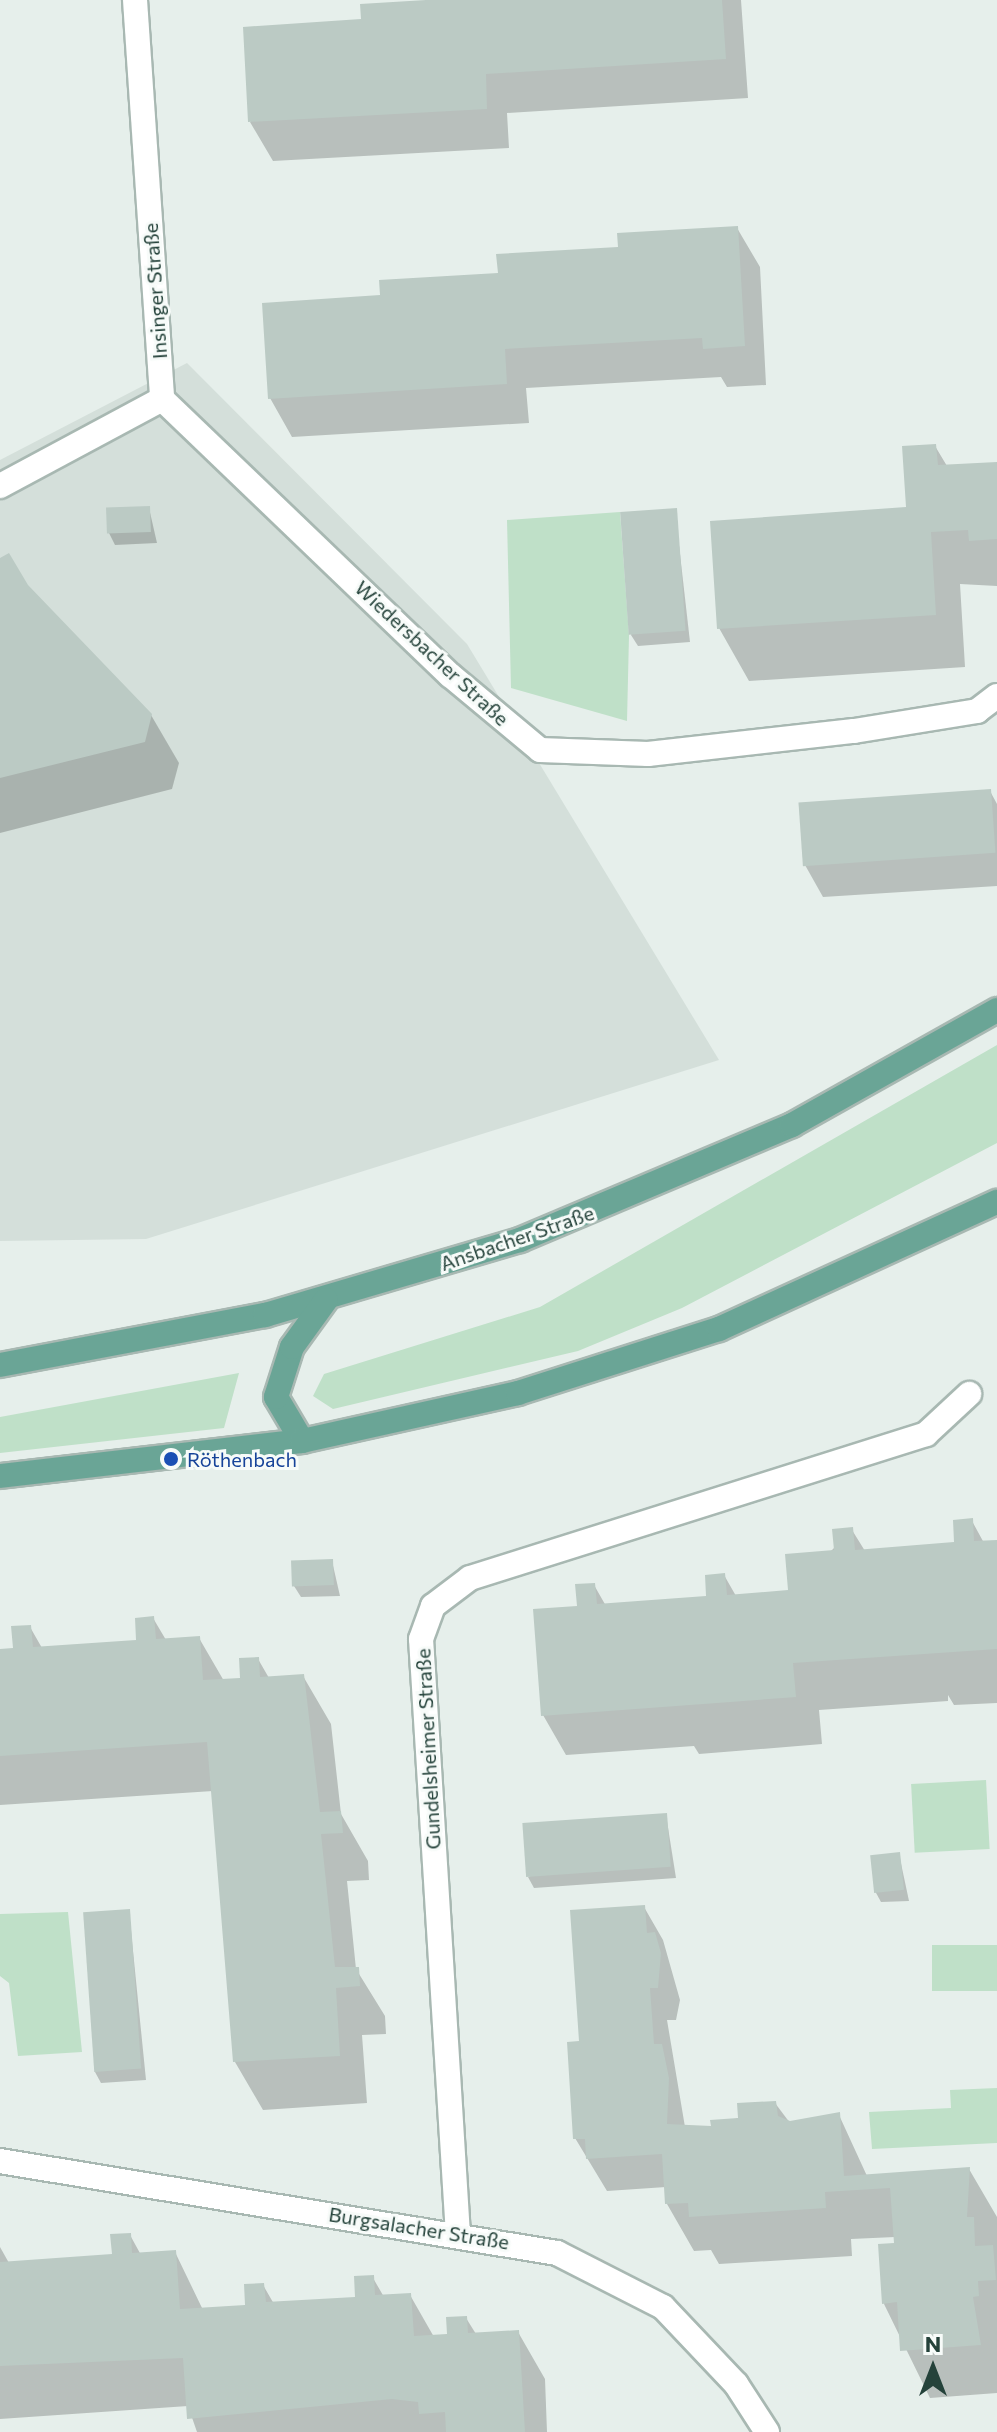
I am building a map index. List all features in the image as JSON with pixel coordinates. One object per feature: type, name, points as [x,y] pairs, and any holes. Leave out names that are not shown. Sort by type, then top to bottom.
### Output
[{"type":"main road","name":"Ansbacher Straße","points":[[0,1365],[326,1300],[655,1189],[792,1125],[997,1010]]},
{"type":"main road","points":[[0,1476],[302,1441],[615,1365],[844,1278],[997,1202]]},
{"type":"main road","points":[[963,1221],[997,1216]]},
{"type":"main road","points":[[302,1441],[276,1397],[292,1347],[326,1300]]},
{"type":"street","name":"Insinger Straße","points":[[135,0],[162,399]]},
{"type":"street","points":[[0,486],[162,399]]},
{"type":"street","name":"Wiedersbacher Straße","points":[[162,399],[450,675],[540,750],[648,754],[854,731],[977,711],[997,696]]},
{"type":"street","name":"Gundelsheimer Straße","points":[[458,2235],[421,1639],[433,1606],[470,1578],[926,1434],[969,1394]]},
{"type":"street","name":"Burgsalacher Straße","points":[[0,2161],[557,2253],[630,2284],[703,2343],[767,2432]]},
{"type":"shaded area","points":[[187,363],[467,644],[719,1060],[146,1239],[0,1241],[0,460]]},
{"type":"green space","points":[[620,512],[629,635],[627,721],[511,688],[507,520]]},
{"type":"green space","points":[[997,1045],[997,1143],[682,1308],[578,1351],[333,1409],[313,1396],[324,1374],[540,1307]]},
{"type":"green space","points":[[239,1373],[224,1428],[0,1453],[0,1417]]},
{"type":"green space","points":[[986,1780],[990,1849],[915,1853],[911,1784]]},
{"type":"green space","points":[[68,1912],[82,2052],[18,2056],[9,1983],[0,1976],[0,1914]]},
{"type":"green space","points":[[932,1945],[997,1945],[997,1991],[932,1991]]},
{"type":"green space","points":[[997,2088],[997,2143],[872,2149],[869,2112],[951,2108],[950,2090]]},
{"type":"building","points":[[426,0],[722,0],[726,59],[486,74],[487,109],[248,122],[243,27],[361,19],[360,4]]},
{"type":"building","points":[[738,226],[745,346],[703,349],[702,338],[505,349],[507,384],[268,399],[262,303],[380,295],[379,280],[498,273],[496,254],[618,247],[617,233]]},
{"type":"building","points":[[936,444],[938,465],[997,462],[997,539],[969,541],[968,530],[931,532],[936,615],[717,629],[710,521],[906,507],[902,446]]},
{"type":"building","points":[[150,506],[151,532],[107,534],[106,508]]},
{"type":"building","points":[[677,508],[686,631],[629,635],[620,512]]},
{"type":"building","points":[[9,553],[28,585],[152,714],[145,742],[0,778],[0,558]]},
{"type":"building","points":[[991,789],[995,853],[803,866],[798,802]]},
{"type":"building","points":[[973,1518],[974,1541],[997,1540],[997,1649],[793,1663],[796,1697],[541,1716],[533,1609],[577,1606],[575,1584],[595,1583],[597,1604],[706,1596],[705,1575],[725,1573],[727,1595],[788,1590],[785,1554],[834,1550],[832,1529],[853,1527],[855,1550],[954,1542],[953,1520]]},
{"type":"building","points":[[333,1559],[334,1585],[292,1586],[291,1560]]},
{"type":"building","points":[[154,1616],[156,1639],[200,1636],[203,1680],[240,1678],[239,1658],[259,1657],[260,1677],[304,1674],[320,1812],[341,1811],[343,1833],[321,1834],[335,1967],[359,1967],[360,1986],[336,1988],[340,2056],[233,2062],[207,1742],[0,1756],[0,1649],[13,1648],[11,1626],[31,1625],[33,1647],[136,1640],[135,1618]]},
{"type":"building","points":[[667,1813],[671,1867],[526,1877],[522,1823]]},
{"type":"building","points":[[900,1852],[904,1890],[874,1893],[870,1855]]},
{"type":"building","points":[[645,1905],[647,1933],[655,1932],[661,1953],[658,1988],[650,1988],[654,2044],[662,2044],[669,2078],[667,2124],[711,2126],[710,2120],[738,2118],[737,2103],[776,2101],[778,2116],[790,2121],[840,2112],[844,2176],[970,2167],[967,2217],[974,2217],[975,2246],[993,2245],[996,2280],[978,2281],[979,2296],[973,2297],[981,2345],[900,2351],[897,2302],[882,2304],[878,2244],[894,2243],[890,2188],[825,2192],[826,2208],[689,2217],[688,2203],[665,2204],[662,2154],[586,2159],[585,2139],[573,2139],[567,2042],[579,2041],[570,1910]]},
{"type":"building","points":[[130,1909],[141,2069],[94,2072],[83,1912]]},
{"type":"building","points":[[131,2233],[132,2253],[176,2250],[180,2309],[245,2305],[244,2284],[264,2283],[266,2302],[355,2297],[354,2276],[374,2275],[375,2295],[411,2293],[414,2336],[447,2334],[446,2317],[467,2316],[468,2333],[519,2330],[525,2432],[446,2432],[445,2412],[419,2414],[418,2402],[392,2399],[187,2419],[183,2358],[0,2366],[0,2262],[112,2254],[110,2234]]},
{"type":"place","name":"Röthenbach","points":[[171,1459]]}]
